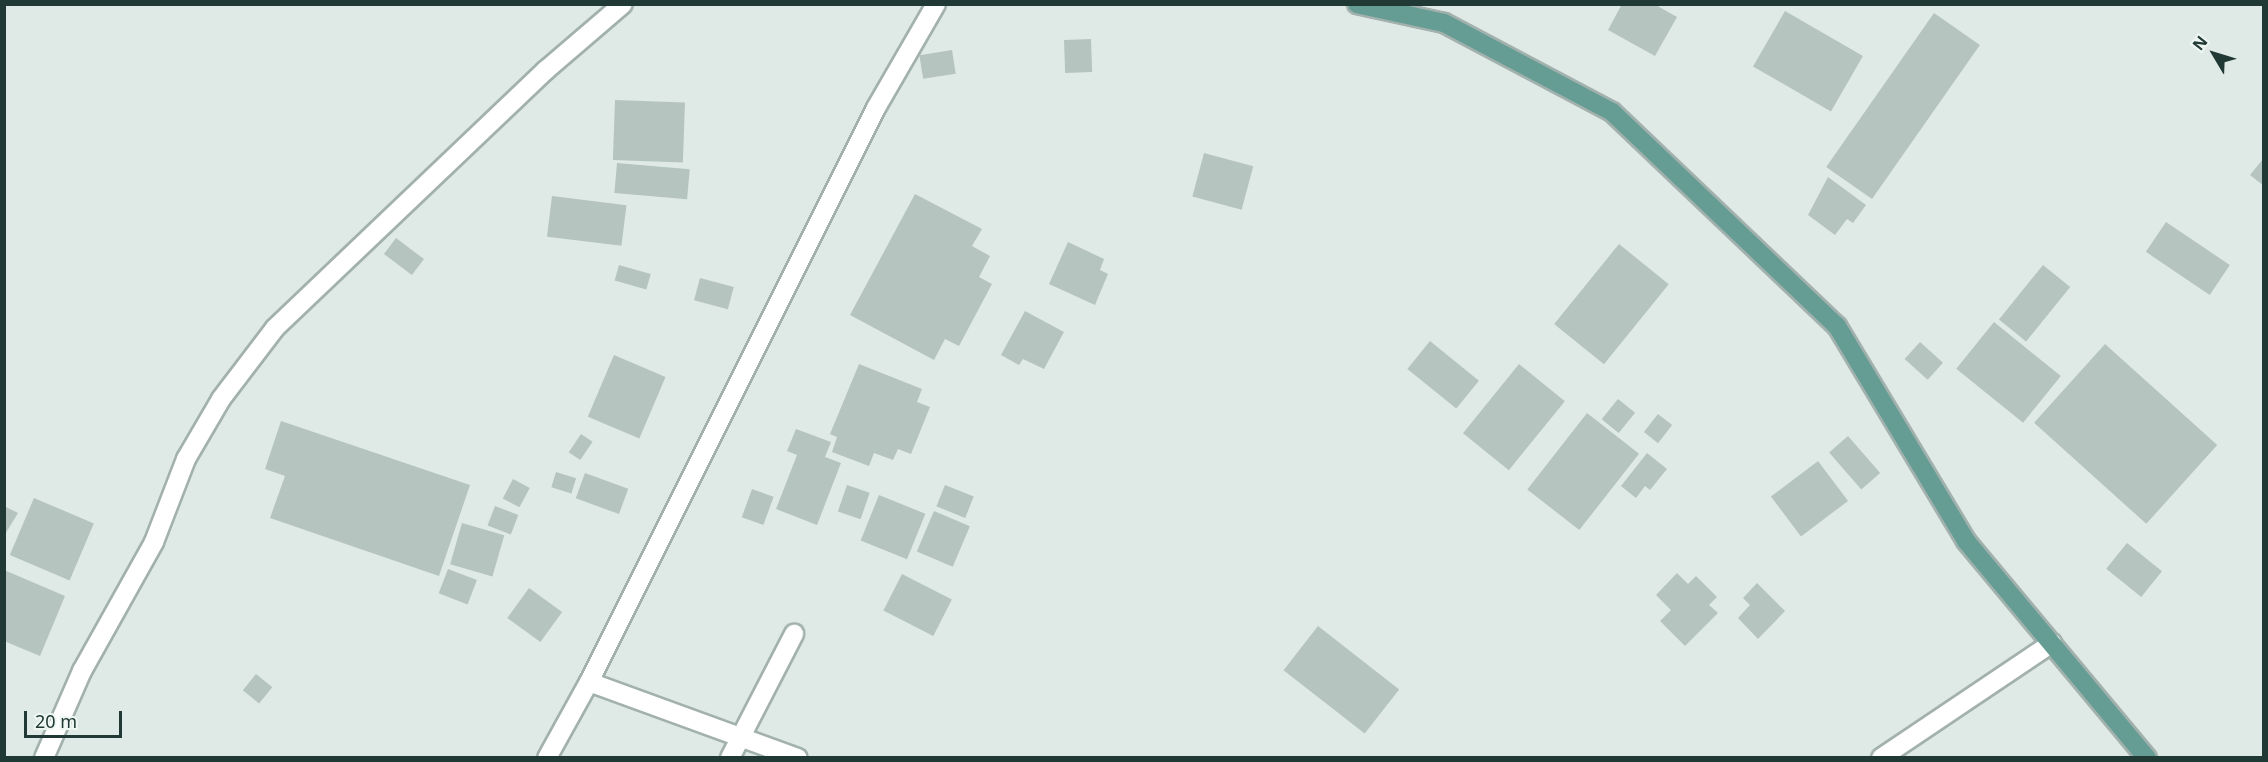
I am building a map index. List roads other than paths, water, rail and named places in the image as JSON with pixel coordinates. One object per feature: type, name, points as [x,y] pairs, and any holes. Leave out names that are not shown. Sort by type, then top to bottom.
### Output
[{"type":"main road","points":[[1357,4],[1413,10],[1444,22],[1612,112],[1837,326],[1966,541],[2147,758]]},
{"type":"street","points":[[44,758],[82,671],[154,542],[186,459],[221,399],[275,328],[546,70],[623,4]]},
{"type":"street","points":[[547,758],[590,682],[876,108],[936,4]]},
{"type":"street","points":[[730,758],[794,634]]},
{"type":"street","points":[[1881,758],[2052,643]]},
{"type":"street","points":[[590,682],[798,758]]}]
